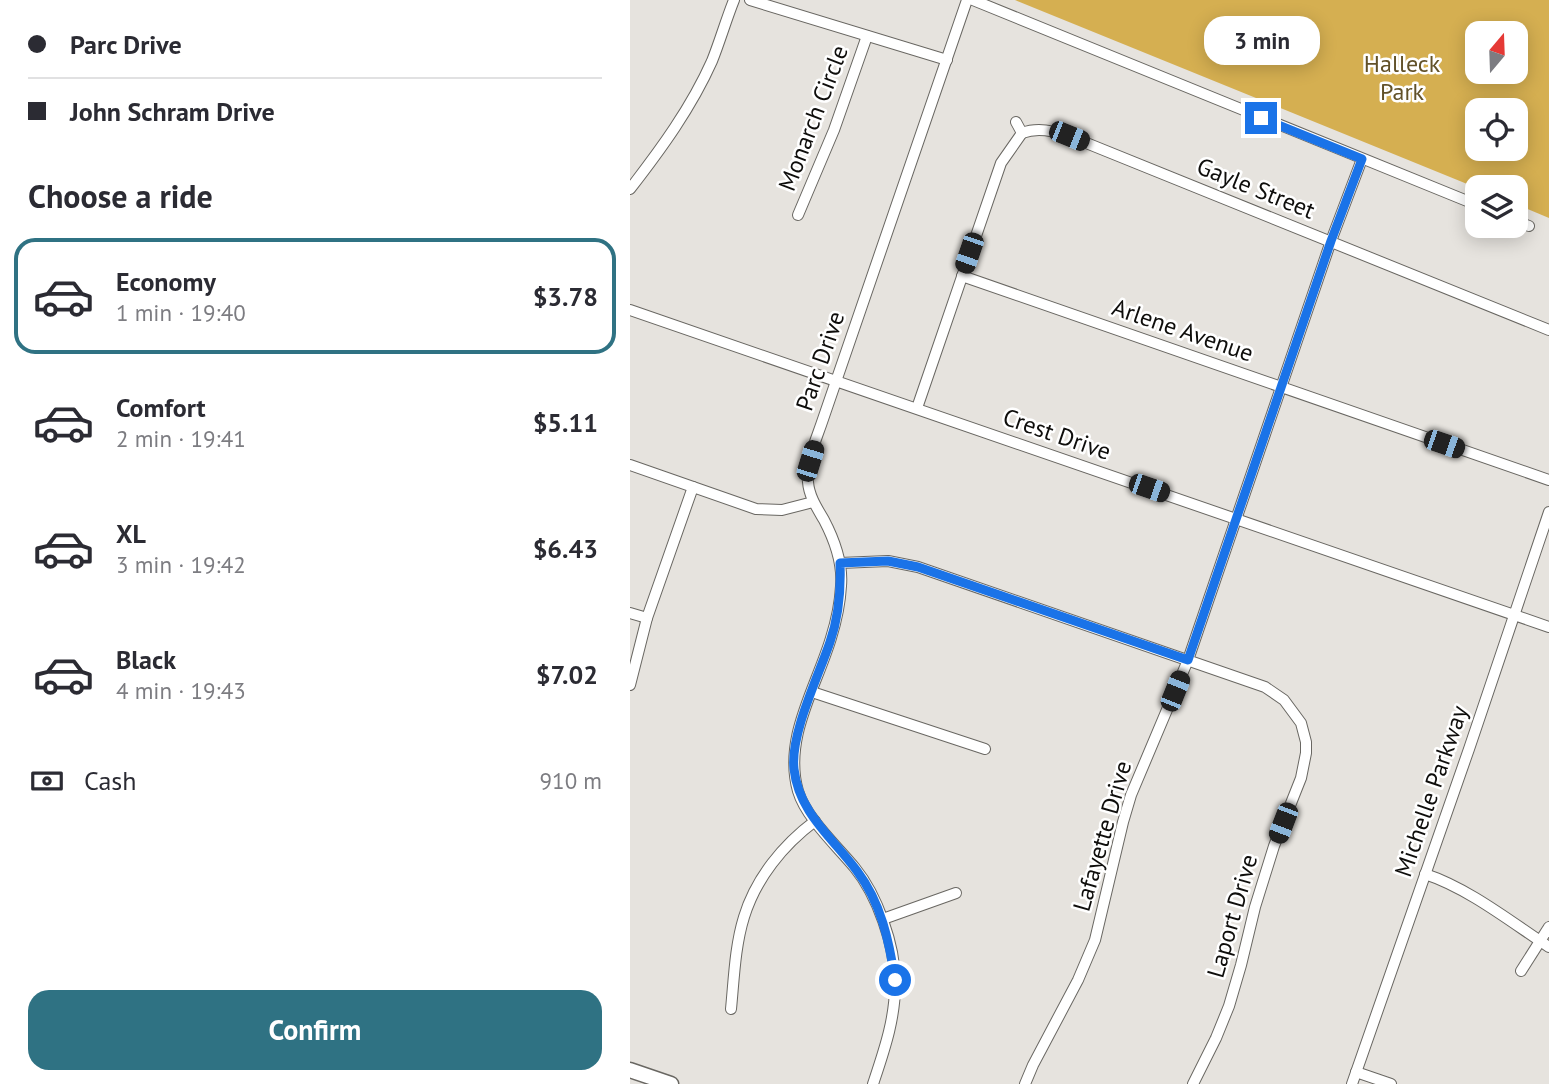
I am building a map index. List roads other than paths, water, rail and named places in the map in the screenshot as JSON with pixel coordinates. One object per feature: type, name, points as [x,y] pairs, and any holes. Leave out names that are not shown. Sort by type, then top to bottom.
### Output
[{"type":"street","points":[[630,189],[669,138],[691,102],[712,61],[734,0]]},
{"type":"street","points":[[750,0],[947,60]]},
{"type":"street","points":[[970,0],[1465,200]]},
{"type":"street","name":"Parc Drive","points":[[873,1084],[887,1042],[893,1012],[895,980],[891,950],[883,919],[871,893],[857,870],[815,821],[799,794],[793,767],[796,736],[831,638],[839,607],[841,584],[837,550],[813,502],[808,481],[810,461],[836,380],[970,0]]},
{"type":"street","name":"Monarch Circle","points":[[798,215],[834,130],[867,36]]},
{"type":"street","points":[[917,408],[1000,163],[1022,133],[1016,122]]},
{"type":"street","name":"Gayle Street","points":[[1022,133],[1029,130],[1051,130],[1069,136],[1549,330]]},
{"type":"street","name":"Lafayette Drive","points":[[1025,1084],[1079,980],[1095,940],[1131,795],[1188,660],[1331,241],[1362,159]]},
{"type":"street","name":"Arlene Avenue","points":[[961,276],[1549,480]]},
{"type":"street","name":"Crest Drive","points":[[630,310],[1549,627]]},
{"type":"street","points":[[630,465],[756,509],[782,510],[813,502]]},
{"type":"street","points":[[630,685],[647,618],[692,486]]},
{"type":"street","name":"Michelle Parkway","points":[[1352,1084],[1549,512]]},
{"type":"street","name":"Laport Drive","points":[[840,563],[888,561],[918,567],[1188,660],[1265,687],[1284,701],[1301,723],[1306,742],[1301,778],[1274,846],[1229,1006],[1193,1084]]},
{"type":"street","points":[[630,612],[647,618]]},
{"type":"street","points":[[812,692],[985,748]]},
{"type":"street","points":[[731,1009],[736,954],[744,916],[758,884],[795,836],[815,821]]},
{"type":"street","points":[[1425,874],[1459,889],[1544,944]]},
{"type":"street","points":[[883,919],[956,894]]},
{"type":"street","points":[[1521,971],[1544,944],[1549,927]]},
{"type":"street","points":[[630,1070],[671,1084]]},
{"type":"street","points":[[1356,1072],[1391,1084]]},
{"type":"park label","name":"Halleck Park","points":[[1402,77]]}]
